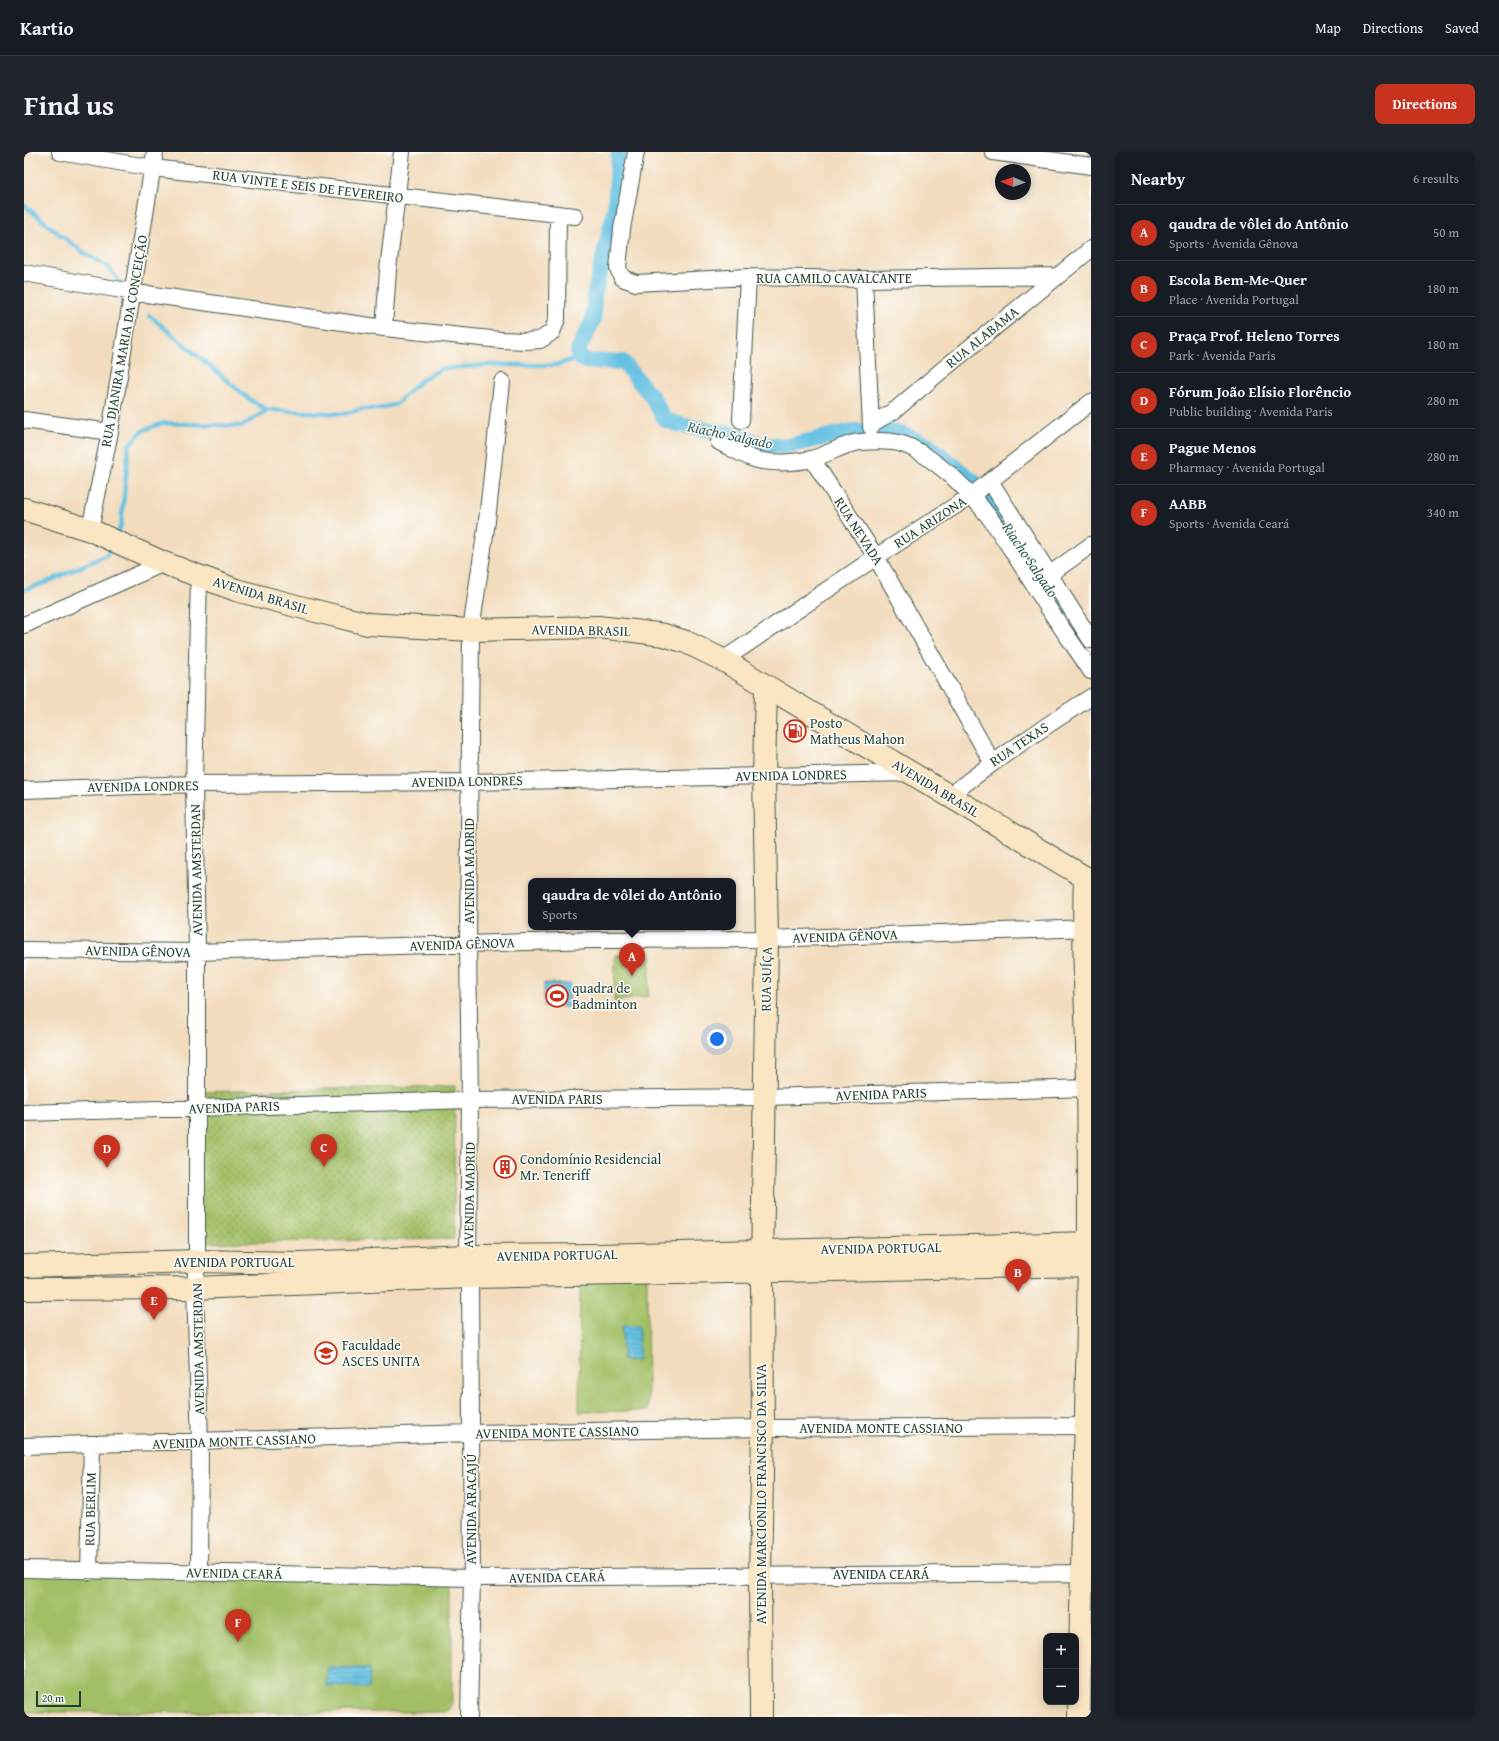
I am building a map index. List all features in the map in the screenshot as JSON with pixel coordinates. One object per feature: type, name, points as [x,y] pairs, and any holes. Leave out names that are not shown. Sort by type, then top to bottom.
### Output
[{"type":"street","name":"RUA VINTE E SEIS DE FEVEREIRO","points":[[60,152],[153,168],[397,197],[576,216]]},
{"type":"street","name":"RUA DJANIRA MARIA DA CONCEIÇÃO","points":[[90,530],[110,432],[155,152]]},
{"type":"street","points":[[384,328],[388,270],[402,152]]},
{"type":"street","name":"RUA CAMILO CAVALCANTE","points":[[636,152],[622,230],[618,268],[622,278],[636,283],[748,277],[864,279],[1058,276]]},
{"type":"street","points":[[993,152],[1091,166]]},
{"type":"street","points":[[24,274],[133,292],[384,328],[501,340],[540,340],[552,332],[557,319],[558,215]]},
{"type":"street","name":"RUA ALABAMA","points":[[864,279],[871,425],[894,411],[1091,249]]},
{"type":"street","points":[[741,420],[748,277]]},
{"type":"street","name":"AVENIDA MADRID","points":[[468,1256],[470,1100],[468,944],[470,867],[469,782],[471,630],[486,521],[502,382]]},
{"type":"street","name":"RUA ARIZONA","points":[[723,660],[981,488],[1091,402]]},
{"type":"street","points":[[24,420],[110,432]]},
{"type":"street","points":[[719,442],[754,459],[786,462],[812,459],[838,448],[856,443],[881,440],[898,443],[914,449],[949,473],[981,488],[1050,574],[1091,640]]},
{"type":"street","name":"RUA NEVADA","points":[[812,459],[876,557],[992,762]]},
{"type":"street","points":[[981,488],[1007,542],[1057,623],[1091,671]]},
{"type":"street","name":"AVENIDA BRASIL","points":[[24,508],[90,530],[164,563],[236,590],[368,624],[471,630],[598,627],[664,635],[686,642],[723,660],[1088,879]]},
{"type":"street","points":[[1050,574],[1091,545]]},
{"type":"street","points":[[24,626],[164,563]]},
{"type":"street","name":"AVENIDA AMSTERDAN","points":[[199,575],[194,784],[197,952],[197,1261],[195,1288],[200,1442],[199,1572]]},
{"type":"street","name":"RUA SUÍÇA","points":[[762,1261],[767,939],[764,775],[766,687]]},
{"type":"street","name":"RUA TEXAS","points":[[949,796],[992,762],[1046,725],[1091,697]]},
{"type":"street","name":"AVENIDA LONDRES","points":[[24,790],[194,784],[469,782],[911,773]]},
{"type":"street","points":[[1079,1717],[1086,1573],[1089,1426],[1090,1088],[1087,928],[1088,879]]},
{"type":"street","name":"AVENIDA GÊNOVA","points":[[24,950],[197,952],[595,940],[767,939],[1087,928]]},
{"type":"street","name":"AVENIDA PARIS","points":[[24,1113],[470,1100],[764,1097],[1090,1088]]},
{"type":"street","name":"AVENIDA PORTUGAL","points":[[24,1289],[195,1288],[470,1277],[1090,1243]]},
{"type":"street","name":"AVENIDA PORTUGAL","points":[[24,1266],[197,1261],[300,1263],[468,1256],[1089,1265]]},
{"type":"street","name":"AVENIDA MARCIONILO FRANCISCO DA SILVA","points":[[761,1717],[760,1575],[763,1428],[762,1261]]},
{"type":"street","name":"AVENIDA ARACAJÚ","points":[[469,1717],[472,1578],[470,1277]]},
{"type":"street","name":"AVENIDA MONTE CASSIANO","points":[[24,1446],[471,1433],[763,1428],[1089,1426]]},
{"type":"street","name":"RUA BERLIM","points":[[89,1572],[92,1445]]},
{"type":"street","name":"AVENIDA CEARÁ","points":[[24,1570],[472,1578],[1086,1573]]},
{"type":"green space","points":[[615,955],[651,956],[648,996],[614,1002]]},
{"type":"green space","points":[[455,1086],[454,1239],[193,1243],[193,1092]]},
{"type":"green space","points":[[647,1274],[648,1411],[579,1412],[580,1275]]},
{"type":"green space","points":[[24,1572],[452,1579],[452,1705],[446,1712],[24,1712]]},
{"type":"water","name":"quadra de Badminton","points":[[544,983],[570,984],[569,1007],[544,1007]]},
{"type":"water","points":[[622,1326],[639,1326],[639,1360],[623,1360]]},
{"type":"water","points":[[328,1667],[370,1668],[369,1688],[327,1686]]},
{"type":"waterway","name":"Riacho Salgado","points":[[619,152],[615,208],[594,297],[593,320],[578,350],[579,357],[585,361],[623,362],[652,397],[665,420],[681,425],[742,436],[761,445],[788,446],[852,431],[893,431],[927,444],[974,482],[989,499],[1064,610]]},
{"type":"waterway","points":[[24,205],[87,255],[107,266],[122,284]]},
{"type":"waterway","points":[[149,315],[249,399],[267,410]]},
{"type":"waterway","points":[[116,536],[121,525],[129,445],[142,431],[163,423],[242,426],[267,410],[343,414],[362,409],[378,409],[396,404],[420,381],[441,369],[487,365],[556,365],[579,357]]},
{"type":"waterway","points":[[24,590],[47,582],[107,555],[111,546]]},
{"type":"place","name":"Posto Matheus Mahon","points":[[795,731]]},
{"type":"place","name":"qaudra de vôlei do Antônio","points":[[632,976]]},
{"type":"place","name":"quadra de Badminton","points":[[557,996]]},
{"type":"place","name":"Praça Prof. Heleno Torres","points":[[324,1167]]},
{"type":"place","name":"Condomínio Residencial Mr. Teneriff","points":[[505,1167]]},
{"type":"place","name":"Fórum João Elísio Florêncio","points":[[107,1168]]},
{"type":"place","name":"Escola Bem-Me-Quer","points":[[1018,1292]]},
{"type":"place","name":"Pague Menos","points":[[154,1320]]},
{"type":"place","name":"Faculdade ASCES UNITA","points":[[326,1353]]},
{"type":"place","name":"AABB","points":[[238,1642]]}]
